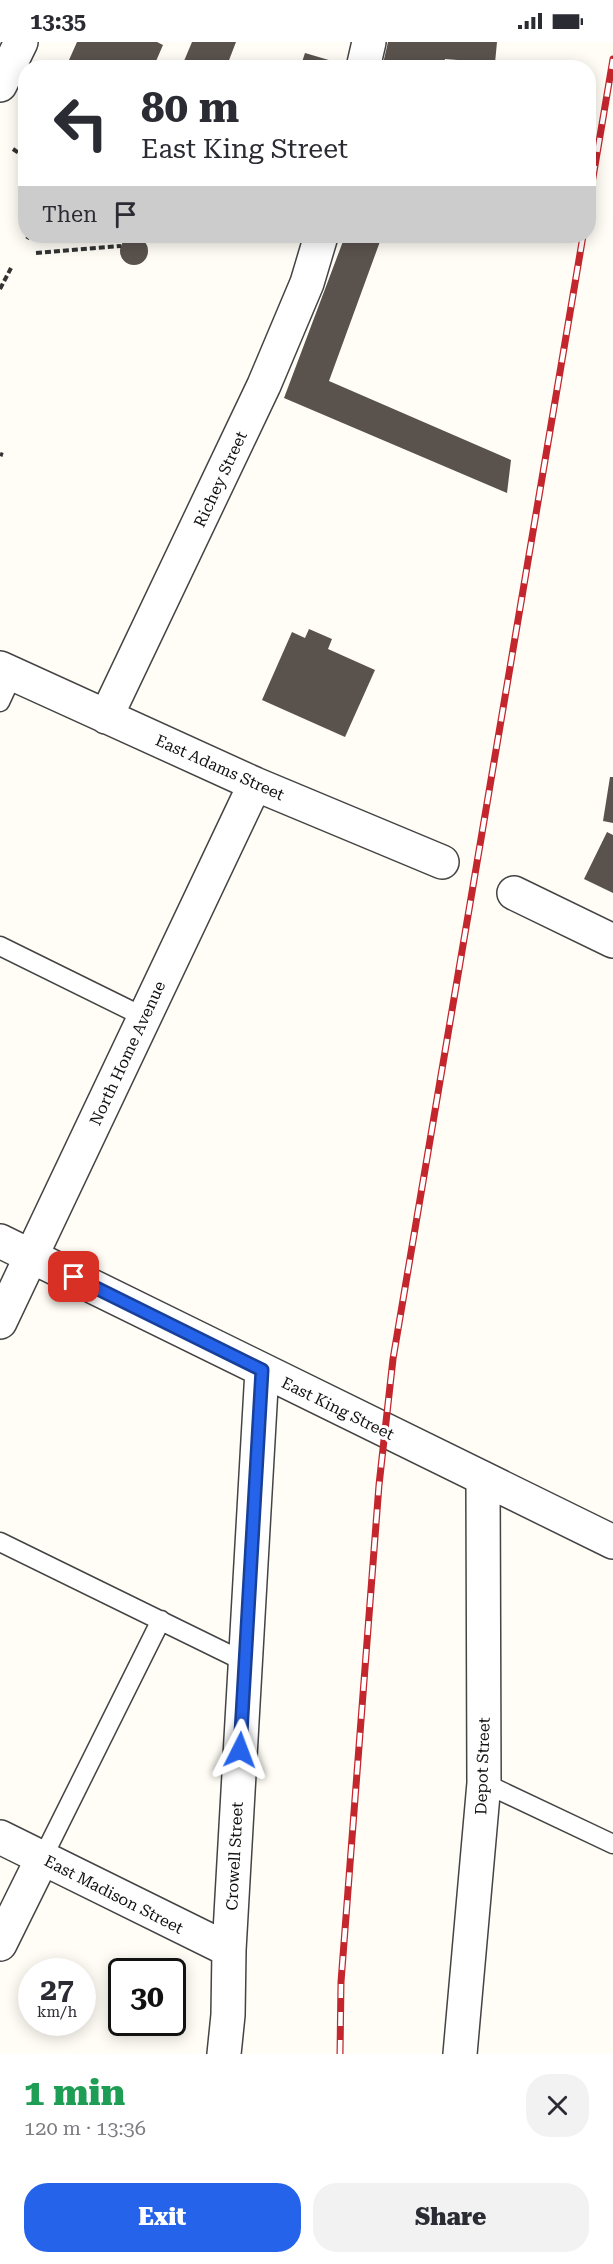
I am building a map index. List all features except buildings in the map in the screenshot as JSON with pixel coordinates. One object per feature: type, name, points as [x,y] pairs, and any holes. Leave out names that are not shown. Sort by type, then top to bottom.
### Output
[{"type":"street","points":[[0,85],[21,42]]},
{"type":"street","points":[[365,60],[369,42]]},
{"type":"street","name":"Richey Street","points":[[106,717],[264,385],[307,283],[319,243]]},
{"type":"street","name":"East Adams Street","points":[[4,681],[106,717],[255,784],[442,862]]},
{"type":"street","name":"North Home Avenue","points":[[0,1323],[255,784]]},
{"type":"street","points":[[514,893],[613,941]]},
{"type":"street","name":"East King Street","points":[[0,1241],[613,1542]]},
{"type":"street","name":"Crowell Street","points":[[224,2054],[228,2015],[229,1950],[262,1370]]},
{"type":"street","name":"Depot Street","points":[[460,2054],[484,1783],[483,1478]]},
{"type":"street","name":"East Madison Street","points":[[0,1837],[229,1950]]},
{"type":"street","points":[[0,1944],[43,1857]]},
{"type":"lane","points":[[0,946],[144,1017]]},
{"type":"lane","points":[[0,1542],[245,1662]]},
{"type":"lane","points":[[43,1857],[161,1620]]},
{"type":"lane","points":[[484,1783],[613,1844]]},
{"type":"path","points":[[13,149],[18,152]]},
{"type":"path","points":[[36,253],[121,246]]},
{"type":"path","points":[[0,289],[11,268]]},
{"type":"railway","points":[[596,160],[613,59]]},
{"type":"railway","points":[[340,2054],[341,1982],[379,1485],[393,1359],[582,243]]},
{"type":"route","points":[[74,1277],[262,1370],[240,1750]]}]
